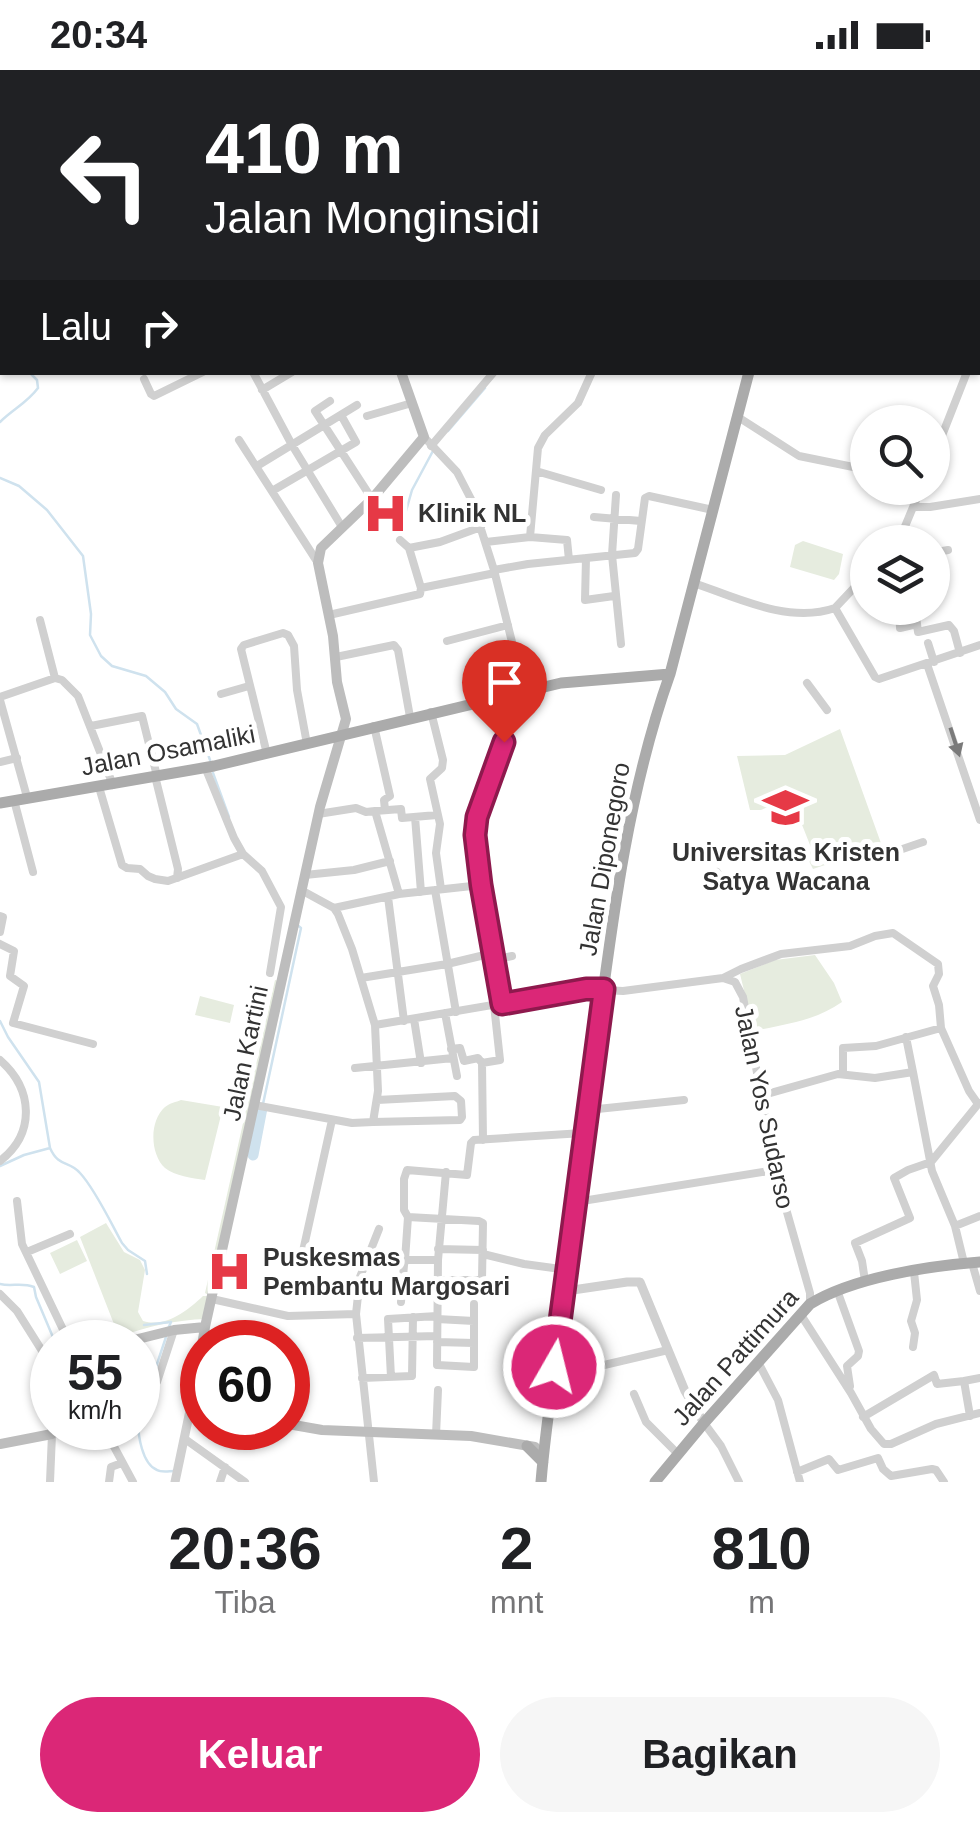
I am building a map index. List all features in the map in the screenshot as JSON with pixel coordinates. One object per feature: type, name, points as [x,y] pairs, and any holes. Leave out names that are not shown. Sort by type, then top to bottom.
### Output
[{"type":"main road","points":[[342,735],[346,719],[318,555],[342,527],[431,445],[402,375]]},
{"type":"main road","name":"Jalan Diponegoro","points":[[541,1482],[538,1448],[566,1290],[626,842],[659,704],[748,375]]},
{"type":"main road","name":"Jalan Osamaliki","points":[[0,803],[268,754],[524,690],[603,678],[670,674]]},
{"type":"main road","name":"Jalan Kartini","points":[[206,1320],[318,814],[342,735]]},
{"type":"main road","name":"Jalan Pattimura","points":[[656,1482],[806,1310],[837,1290],[865,1281],[972,1263]]},
{"type":"main road","points":[[160,1333],[180,1330]]},
{"type":"main road","points":[[310,1428],[478,1437],[538,1448]]},
{"type":"main road","points":[[0,1444],[30,1436]]},
{"type":"street","points":[[144,379],[154,396],[197,375]]},
{"type":"street","points":[[255,375],[306,470],[342,527]]},
{"type":"street","points":[[262,390],[287,375]]},
{"type":"street","points":[[482,1063],[501,1059],[494,956],[475,835],[477,817],[524,690],[481,526],[461,477],[431,445],[491,375]]},
{"type":"street","points":[[530,537],[538,448],[578,403],[591,375]]},
{"type":"street","points":[[950,415],[966,375]]},
{"type":"street","points":[[330,401],[315,410],[372,499]]},
{"type":"street","points":[[367,416],[412,403]]},
{"type":"street","points":[[257,466],[356,405]]},
{"type":"street","points":[[380,412],[384,422]]},
{"type":"street","points":[[272,491],[356,442],[341,415]]},
{"type":"street","points":[[738,417],[800,456],[850,466]]},
{"type":"street","points":[[239,440],[318,564]]},
{"type":"street","points":[[536,471],[601,490]]},
{"type":"street","points":[[616,495],[612,556],[622,644]]},
{"type":"street","points":[[421,588],[528,564],[637,552],[645,498],[649,496],[714,510]]},
{"type":"street","points":[[907,525],[914,507],[980,499]]},
{"type":"street","points":[[594,517],[641,521]]},
{"type":"street","points":[[409,548],[440,542],[481,526]]},
{"type":"street","points":[[486,542],[530,537],[566,540],[569,560]]},
{"type":"street","points":[[329,616],[420,594],[409,548],[400,540]]},
{"type":"street","points":[[586,558],[585,600],[614,596]]},
{"type":"street","points":[[694,583],[765,607],[816,614],[835,608],[850,592]]},
{"type":"street","points":[[835,608],[875,677],[883,678],[980,646]]},
{"type":"street","points":[[40,620],[55,678]]},
{"type":"street","points":[[447,642],[508,625]]},
{"type":"street","points":[[917,625],[918,633],[949,625],[960,652]]},
{"type":"street","points":[[268,754],[241,649],[270,637],[288,635],[294,646],[307,744]]},
{"type":"street","points":[[928,643],[980,820]]},
{"type":"street","points":[[336,658],[394,644],[410,717]]},
{"type":"street","points":[[33,872],[17,758],[0,698],[55,678],[62,680],[74,690],[114,785]]},
{"type":"street","points":[[806,683],[827,710]]},
{"type":"street","points":[[221,694],[250,686]]},
{"type":"street","points":[[431,712],[444,760],[442,768],[430,779],[440,834],[436,853],[438,889],[456,1012]]},
{"type":"street","points":[[91,726],[143,717],[178,878]]},
{"type":"street","points":[[374,726],[390,796],[384,800],[385,810]]},
{"type":"street","points":[[0,762],[17,758]]},
{"type":"street","points":[[209,766],[242,854],[262,871],[281,907],[270,973]]},
{"type":"street","points":[[99,787],[122,865],[128,868],[168,881],[242,854]]},
{"type":"street","points":[[318,814],[356,808],[366,812],[401,809],[402,818],[438,815]]},
{"type":"street","points":[[375,811],[400,894]]},
{"type":"street","points":[[416,816],[421,892]]},
{"type":"street","points":[[882,856],[923,842]]},
{"type":"street","points":[[304,876],[390,861]]},
{"type":"street","points":[[717,872],[726,889]]},
{"type":"street","points":[[334,908],[400,894],[481,885]]},
{"type":"street","points":[[301,890],[334,908],[352,949],[375,1025],[377,1100],[372,1122]]},
{"type":"street","points":[[388,897],[404,1022]]},
{"type":"street","points":[[0,916],[0,932]]},
{"type":"street","points":[[723,978],[780,954],[850,946],[893,933],[938,964],[934,992],[941,1028],[980,1119]]},
{"type":"street","points":[[0,944],[14,949],[10,976],[24,986],[13,1023],[93,1044]]},
{"type":"street","points":[[360,978],[512,956]]},
{"type":"street","name":"Jalan Yos Sudarso","points":[[375,1025],[586,989],[624,991],[723,978],[735,982],[742,992],[775,1170],[808,1284],[806,1310]]},
{"type":"street","points":[[445,1014],[457,1076]]},
{"type":"street","points":[[414,1019],[420,1063]]},
{"type":"street","points":[[842,1073],[844,1048],[870,1048],[941,1028]]},
{"type":"street","points":[[906,1037],[939,1191],[972,1263],[980,1291]]},
{"type":"street","points":[[355,1068],[420,1063],[460,1048],[464,1060],[478,1058],[482,1063],[483,1140]]},
{"type":"street","points":[[0,1060],[20,1086],[26,1114],[20,1140],[0,1161]]},
{"type":"street","points":[[760,1096],[842,1073],[875,1078],[912,1072]]},
{"type":"street","points":[[254,1105],[352,1124],[462,1117],[461,1100],[455,1096],[377,1100]]},
{"type":"street","points":[[588,1110],[684,1100]]},
{"type":"street","points":[[865,1281],[855,1243],[910,1218],[894,1178],[931,1162],[976,1106]]},
{"type":"street","points":[[303,1252],[332,1120]]},
{"type":"street","points":[[401,1302],[408,1217],[404,1210],[405,1172],[414,1169],[468,1174],[471,1143],[584,1133]]},
{"type":"street","points":[[576,1202],[775,1170]]},
{"type":"street","points":[[446,1172],[438,1249],[437,1365],[473,1368],[474,1304]]},
{"type":"street","points":[[17,1201],[21,1240],[59,1320]]},
{"type":"street","points":[[955,1226],[980,1216]]},
{"type":"street","points":[[408,1217],[482,1222],[480,1281],[437,1280]]},
{"type":"street","points":[[374,1482],[356,1314],[360,1277],[379,1229]]},
{"type":"street","points":[[27,1252],[70,1234]]},
{"type":"street","points":[[438,1249],[483,1252],[524,1264],[568,1270]]},
{"type":"street","points":[[366,1262],[438,1260]]},
{"type":"street","points":[[913,1347],[911,1321],[917,1300],[914,1272]]},
{"type":"street","points":[[566,1290],[640,1282],[685,1391],[738,1482]]},
{"type":"street","points":[[837,1290],[859,1353],[847,1366],[851,1393]]},
{"type":"street","points":[[0,1294],[30,1333]]},
{"type":"street","points":[[212,1299],[288,1316],[356,1314]]},
{"type":"street","points":[[806,1310],[863,1417],[884,1444]]},
{"type":"street","points":[[362,1378],[412,1376],[412,1317]]},
{"type":"street","points":[[391,1377],[388,1319],[437,1317],[474,1321]]},
{"type":"street","points":[[160,1366],[169,1331]]},
{"type":"street","points":[[358,1338],[413,1336],[474,1343]]},
{"type":"street","points":[[554,1367],[600,1366],[668,1350]]},
{"type":"street","points":[[758,1362],[778,1400],[798,1477],[829,1460],[838,1470],[878,1458]]},
{"type":"street","points":[[863,1417],[934,1375],[938,1384],[980,1378]]},
{"type":"street","points":[[884,1444],[936,1424],[975,1415],[964,1381]]},
{"type":"street","points":[[436,1434],[438,1390]]},
{"type":"street","points":[[634,1394],[646,1422],[678,1454]]},
{"type":"street","points":[[884,1444],[878,1458],[892,1476],[932,1469],[944,1482]]},
{"type":"street","points":[[50,1482],[51,1450]]},
{"type":"street","points":[[115,1450],[133,1482]]},
{"type":"street","points":[[176,1476],[182,1450]]},
{"type":"street","points":[[200,1450],[245,1482]]},
{"type":"street","points":[[109,1482],[111,1467],[121,1463]]},
{"type":"street","points":[[220,1482],[224,1466]]},
{"type":"shaded area","points":[[803,541],[843,554],[834,580],[790,567],[795,545]]},
{"type":"shaded area","points":[[840,729],[882,846],[813,869],[806,855],[812,850],[791,797],[761,810],[750,810],[737,756],[785,755]]},
{"type":"shaded area","points":[[815,955],[842,1002],[811,1018],[754,1031],[740,974],[775,960]]},
{"type":"shaded area","points":[[275,980],[279,981],[206,1319],[160,1325],[203,1296],[210,1296],[205,1293]]},
{"type":"shaded area","points":[[200,996],[234,1005],[230,1023],[195,1015]]},
{"type":"shaded area","points":[[181,1100],[223,1107],[205,1180],[169,1171],[156,1155],[156,1120],[165,1107]]},
{"type":"shaded area","points":[[106,1223],[124,1252],[140,1260],[145,1270],[138,1312],[142,1320],[112,1320],[80,1237]]},
{"type":"shaded area","points":[[77,1240],[87,1261],[60,1274],[50,1253]]},
{"type":"waterway","points":[[0,422],[38,388],[32,375]]},
{"type":"waterway","points":[[448,431],[485,388]]},
{"type":"waterway","points":[[406,511],[412,490],[434,449]]},
{"type":"waterway","points":[[0,478],[19,486],[47,510],[83,556],[90,635],[101,656],[112,666],[146,676],[165,692],[176,709],[197,724],[210,760]]},
{"type":"waterway","points":[[213,773],[229,817]]},
{"type":"waterway","points":[[263,1104],[301,928],[296,924]]},
{"type":"waterway","points":[[0,1021],[39,1082],[53,1154],[86,1180],[122,1243],[145,1261],[147,1274]]},
{"type":"waterway","points":[[253,1155],[262,1108]]},
{"type":"waterway","points":[[0,1166],[50,1148]]},
{"type":"waterway","points":[[0,1284],[34,1287],[46,1320]]},
{"type":"waterway","points":[[160,1323],[171,1322],[168,1329]]},
{"type":"waterway","points":[[166,1337],[138,1427],[142,1449],[152,1467],[175,1471]]},
{"type":"place","name":"Klinik NL","points":[[385,513]]},
{"type":"place","name":"Universitas Kristen Satya Wacana","points":[[786,808]]},
{"type":"place","name":"Puskesmas Pembantu Margosari","points":[[230,1271]]},
{"type":"route","points":[[504,742],[475,826],[502,1004],[604,989],[554,1367]]}]
